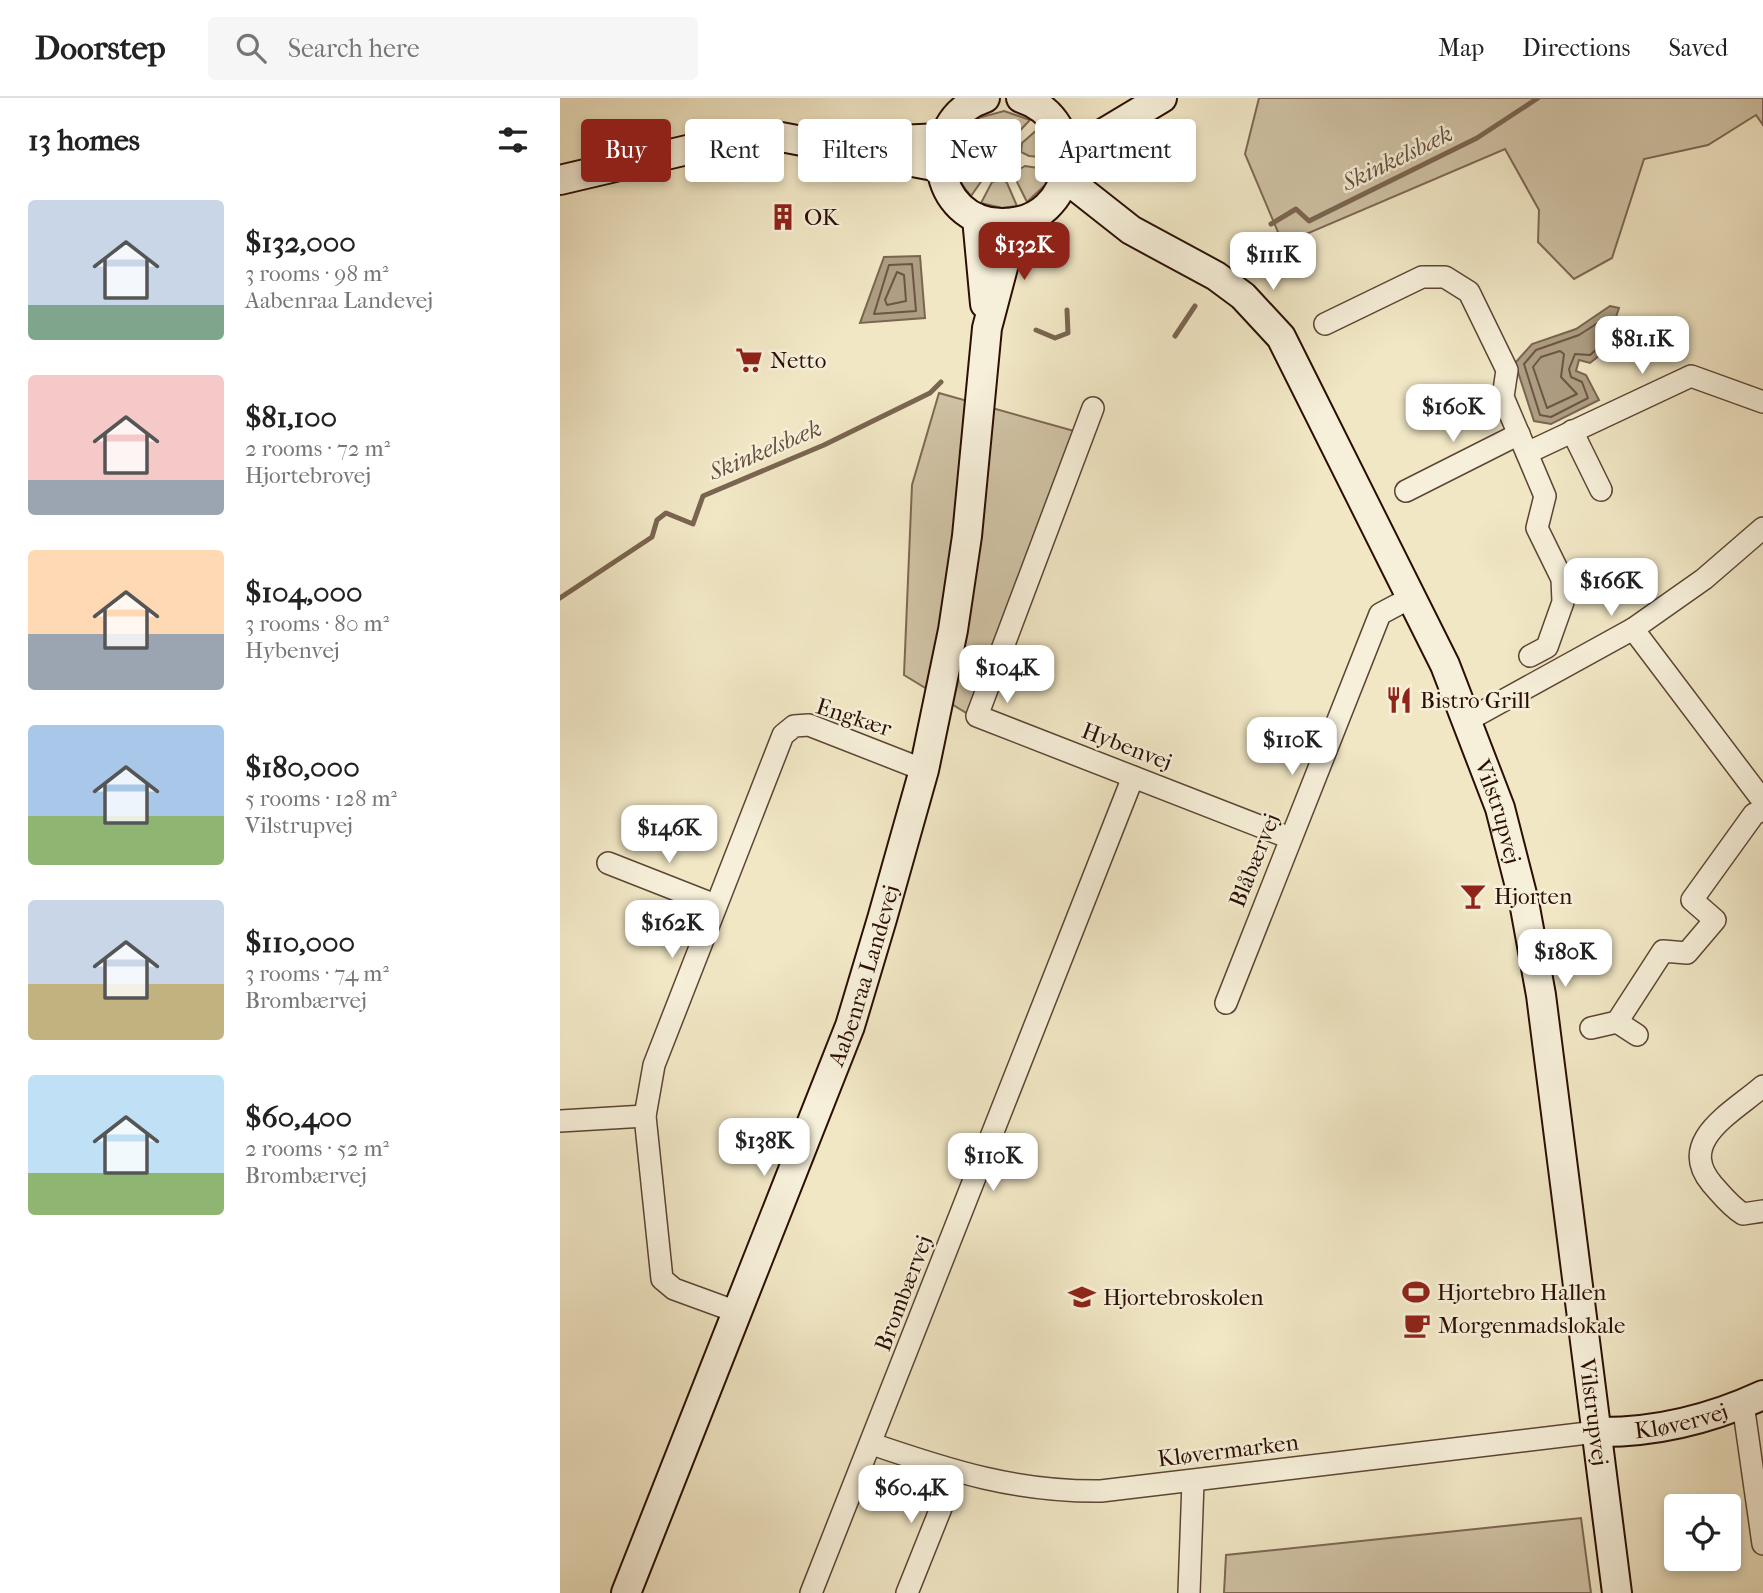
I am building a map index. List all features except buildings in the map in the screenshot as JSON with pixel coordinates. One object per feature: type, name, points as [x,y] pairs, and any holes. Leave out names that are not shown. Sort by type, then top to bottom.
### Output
[{"type":"street","points":[[956,119],[961,111],[985,98]]},
{"type":"street","points":[[1026,99],[1045,111],[1052,119]]},
{"type":"street","points":[[1088,119],[1153,104]]},
{"type":"street","points":[[1132,119],[1153,104]]},
{"type":"street","points":[[560,180],[717,143],[780,137],[798,139]]},
{"type":"street","points":[[944,182],[948,192],[965,211],[977,218],[989,222],[1015,222],[1034,216],[1050,203],[1059,182]]},
{"type":"street","name":"Vilstrupvej","points":[[1082,182],[1131,230]]},
{"type":"street","name":"Vilstrupvej","points":[[1050,203],[1131,230],[1216,276],[1243,296],[1281,337],[1412,597],[1468,720],[1500,808],[1517,872],[1541,995],[1618,1593]]},
{"type":"street","name":"Aabenraa Landevej","points":[[977,218],[987,328]]},
{"type":"street","name":"Aabenraa Landevej","points":[[626,1593],[850,1026],[924,770],[953,630],[961,576],[987,328],[1015,222]]},
{"type":"street","points":[[1325,324],[1422,277],[1445,277],[1469,292],[1507,370],[1503,397],[1545,496],[1537,528],[1562,579],[1563,601],[1547,647],[1530,656]]},
{"type":"street","points":[[1406,491],[1523,444],[1572,431],[1691,376],[1763,402]]},
{"type":"street","name":"Hybenvej","points":[[1093,408],[977,716],[1290,838]]},
{"type":"street","points":[[1572,431],[1601,490]]},
{"type":"street","points":[[1468,720],[1633,629],[1704,579],[1763,528]]},
{"type":"street","name":"Blåbærvej","points":[[1226,1003],[1380,614],[1412,597]]},
{"type":"street","points":[[1633,629],[1763,801]]},
{"type":"street","name":"Engkær","points":[[737,1312],[674,1289],[662,1279],[645,1116],[654,1065],[783,735],[794,726],[809,726],[924,770]]},
{"type":"street","name":"Brombærvej","points":[[811,1593],[1133,777]]},
{"type":"street","points":[[1591,1028],[1617,1022],[1663,951],[1687,953],[1715,920],[1692,900],[1754,814],[1763,810]]},
{"type":"street","points":[[608,863],[715,905]]},
{"type":"street","points":[[1617,1022],[1637,1035]]},
{"type":"street","points":[[1763,1086],[1703,1140],[1698,1160],[1703,1173],[1732,1207],[1743,1214],[1763,1211]]},
{"type":"street","points":[[560,1121],[645,1116]]},
{"type":"street","points":[[1753,1399],[1763,1544]]},
{"type":"street","name":"Kløvervej","points":[[1597,1432],[1634,1433],[1753,1399]]},
{"type":"street","name":"Kløvermarken","points":[[872,1444],[955,1473],[1014,1487],[1058,1492],[1101,1491],[1194,1482],[1597,1432]]},
{"type":"street","points":[[907,1593],[955,1473]]},
{"type":"street","points":[[1189,1593],[1194,1482]]},
{"type":"shaded area","points":[[1259,98],[1763,98],[1763,125],[1756,115],[1708,145],[1644,159],[1612,258],[1574,279],[1538,242],[1539,210],[1505,149],[1283,244],[1245,154]]},
{"type":"shaded area","points":[[1004,111],[1030,120],[1021,129],[1021,119],[978,118]]},
{"type":"shaded area","points":[[1035,132],[1035,157],[1021,152],[1022,143]]},
{"type":"shaded area","points":[[1021,168],[1035,168],[1035,182],[1046,182],[1027,202],[1017,182],[1021,182]]},
{"type":"shaded area","points":[[961,182],[981,182],[971,196]]},
{"type":"shaded area","points":[[992,182],[1006,182],[1017,206],[1002,208],[981,203]]},
{"type":"shaded area","points":[[939,393],[1074,431],[968,714],[904,675],[912,485]]},
{"type":"shaded area","points":[[1581,1518],[1591,1593],[1224,1593],[1226,1555]]},
{"type":"water","points":[[920,256],[925,318],[860,323],[884,257]]},
{"type":"water","points":[[1610,306],[1619,308],[1604,352],[1590,363],[1579,360],[1576,371],[1586,375],[1599,400],[1551,424],[1534,421],[1515,363],[1532,344],[1576,329]]},
{"type":"waterway","name":"Skinkelsbæk","points":[[1271,224],[1296,209],[1309,221],[1477,138],[1538,98]]},
{"type":"waterway","name":"Skinkelsbæk","points":[[1175,336],[1195,306]]},
{"type":"waterway","name":"Skinkelsbæk","points":[[1036,330],[1055,338],[1068,333],[1067,310]]},
{"type":"waterway","name":"Skinkelsbæk","points":[[560,598],[652,537],[657,520],[666,513],[693,524],[703,496],[824,445],[930,393],[941,382]]},
{"type":"place","name":"OK","points":[[783,217]]},
{"type":"place","name":"Netto","points":[[749,360]]},
{"type":"place","name":"Bistro Grill","points":[[1399,700]]},
{"type":"place","name":"Hjorten","points":[[1473,896]]},
{"type":"place","name":"Hjortebro Hallen","points":[[1416,1292]]},
{"type":"place","name":"Hjortebroskolen","points":[[1082,1297]]},
{"type":"place","name":"Morgenmadslokale","points":[[1417,1325]]}]
